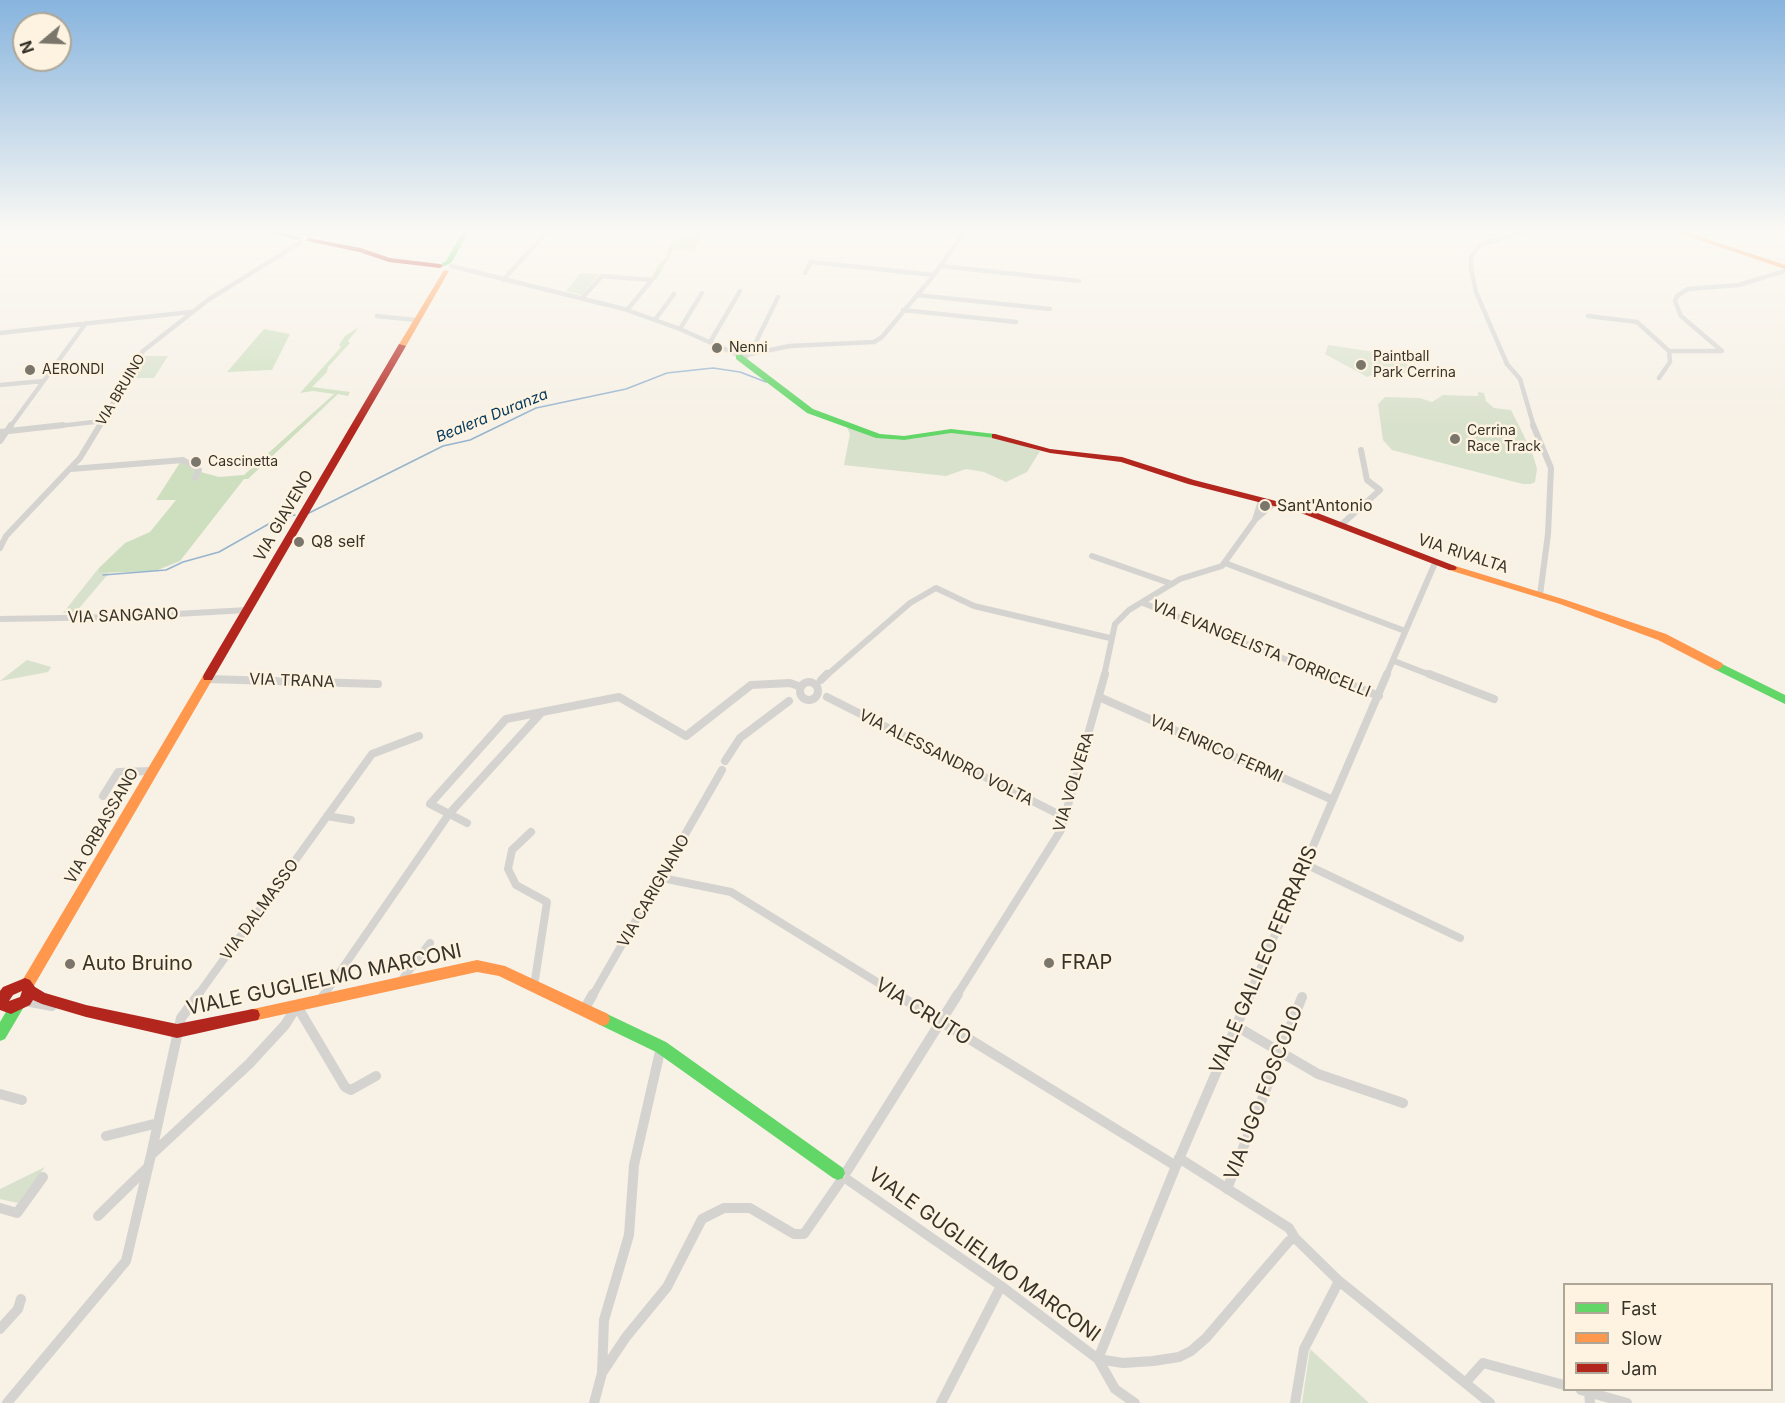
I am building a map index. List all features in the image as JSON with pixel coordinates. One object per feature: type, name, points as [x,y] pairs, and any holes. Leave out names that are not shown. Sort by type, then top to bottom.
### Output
[{"type":"street","name":"VIA BRUINO","points":[[0,545],[71,469],[103,421],[138,357],[191,312],[215,296]]},
{"type":"street","name":"VIA GIAVENO","points":[[153,771],[430,296]]},
{"type":"street","points":[[627,310],[638,296]]},
{"type":"street","points":[[655,320],[672,296]]},
{"type":"street","points":[[680,329],[700,296]]},
{"type":"street","points":[[710,342],[737,296]]},
{"type":"street","points":[[583,297],[680,329],[727,350],[744,353],[790,346],[866,344],[882,337],[915,296]]},
{"type":"street","points":[[939,296],[1050,309]]},
{"type":"street","points":[[1478,296],[1507,364],[1520,379],[1531,420],[1551,468],[1548,534],[1540,595]]},
{"type":"street","points":[[1588,316],[1637,322],[1669,351],[1722,351],[1681,316],[1675,301],[1679,296]]},
{"type":"street","points":[[744,353],[755,344],[778,297]]},
{"type":"street","points":[[903,310],[1016,322]]},
{"type":"street","points":[[0,333],[191,312]]},
{"type":"street","points":[[377,316],[416,320]]},
{"type":"street","points":[[0,441],[86,323]]},
{"type":"street","points":[[1659,378],[1670,362],[1669,351]]},
{"type":"street","name":"VIA RIVALTA","points":[[744,353],[810,411],[879,436],[904,438],[941,432],[960,432],[1010,438],[1050,451],[1122,460],[1191,482],[1304,511],[1435,563],[1540,595],[1662,638],[1785,700]]},
{"type":"street","points":[[0,385],[42,381]]},
{"type":"street","points":[[0,432],[103,421]]},
{"type":"street","points":[[1341,525],[1380,490],[1367,480],[1361,450]]},
{"type":"street","points":[[71,469],[183,460],[198,470],[195,478]]},
{"type":"street","name":"VIA VOLVERA","points":[[594,1403],[602,1373],[626,1337],[667,1287],[702,1220],[724,1208],[736,1206],[750,1208],[794,1234],[804,1234],[843,1177],[1049,851],[1066,818],[1109,658],[1110,638],[1115,624],[1130,610],[1172,584],[1185,577],[1218,568],[1236,550],[1255,520],[1261,501]]},
{"type":"street","name":"VIA VOLVERA","points":[[1255,520],[1274,504]]},
{"type":"street","points":[[1092,556],[1172,584]]},
{"type":"street","points":[[1225,562],[1405,631]]},
{"type":"street","name":"VIALE GALILEO FERRARIS","points":[[1098,1359],[1177,1162],[1435,563]]},
{"type":"street","points":[[725,761],[740,738],[800,692],[817,688],[910,603],[936,588],[974,606],[1110,638]]},
{"type":"street","name":"VIA EVANGELISTA TORRICELLI","points":[[1143,603],[1379,696]]},
{"type":"street","name":"VIA SANGANO","points":[[0,619],[123,617],[246,610]]},
{"type":"street","points":[[1394,661],[1494,699]]},
{"type":"street","name":"VIA TRANA","points":[[207,679],[378,684]]},
{"type":"street","points":[[467,823],[430,804],[502,721],[619,697],[686,736],[751,685],[790,683],[800,692]]},
{"type":"street","points":[[800,692],[817,688]]},
{"type":"street","name":"VIA ALESSANDRO VOLTA","points":[[817,688],[827,697],[1066,818]]},
{"type":"street","name":"VIA ENRICO FERMI","points":[[1099,697],[1333,800]]},
{"type":"street","points":[[320,1000],[449,814],[541,713]]},
{"type":"street","name":"VIA DALMASSO","points":[[7,1403],[126,1261],[181,1018],[372,754],[419,736]]},
{"type":"street","name":"VIA CARIGNANO","points":[[584,1010],[662,878],[722,770]]},
{"type":"street","name":"VIA ORBASSANO","points":[[103,796],[118,772],[153,771]]},
{"type":"street","name":"VIA ORBASSANO","points":[[0,1034],[46,951],[153,771]]},
{"type":"street","points":[[327,816],[351,820]]},
{"type":"street","points":[[531,832],[512,850],[508,868],[511,879],[516,885],[547,902],[534,986]]},
{"type":"street","points":[[1305,864],[1460,938]]},
{"type":"street","name":"VIA CRUTO","points":[[662,878],[731,892],[940,1023],[1227,1189],[1289,1228],[1295,1238],[1339,1281],[1490,1403]]},
{"type":"street","points":[[400,983],[430,943]]},
{"type":"street","name":"VIALE GUGLIELMO MARCONI","points":[[24,993],[86,1011],[177,1031],[477,966],[501,970],[661,1047],[1001,1286],[1098,1359]]},
{"type":"street","points":[[5,1007],[24,993]]},
{"type":"street","name":"VIA ORBASSANO","points":[[0,1024],[5,1007],[2,1002],[4,995],[24,993]]},
{"type":"street","name":"VIA UGO FOSCOLO","points":[[1227,1189],[1302,997]]},
{"type":"street","points":[[151,1155],[249,1064],[285,1025],[297,1006],[345,1087],[351,1090],[376,1076]]},
{"type":"street","points":[[1236,1026],[1318,1074],[1403,1102]]},
{"type":"street","points":[[602,1373],[604,1320],[629,1234],[634,1166],[661,1047]]},
{"type":"street","points":[[0,1094],[22,1100]]},
{"type":"street","points":[[106,1136],[158,1123]]},
{"type":"street","points":[[98,1216],[142,1170],[148,1167]]},
{"type":"street","points":[[0,1208],[17,1213],[43,1177]]},
{"type":"street","points":[[1098,1359],[1123,1363],[1153,1361],[1179,1357],[1191,1351],[1206,1338],[1289,1241],[1295,1238]]},
{"type":"street","points":[[1295,1403],[1304,1349],[1339,1281]]},
{"type":"street","points":[[941,1403],[1001,1286]]},
{"type":"street","points":[[0,1329],[18,1310],[21,1299]]},
{"type":"street","points":[[1098,1359],[1114,1389],[1135,1403]]},
{"type":"street","points":[[1466,1382],[1483,1363],[1563,1385]]},
{"type":"street","points":[[1587,1395],[1627,1403]]},
{"type":"green space","points":[[359,327],[348,341],[350,343],[312,387],[350,392],[348,396],[338,394],[248,479],[244,479],[180,561],[155,571],[99,573],[98,569],[125,543],[150,532],[176,500],[156,500],[181,461],[197,471],[219,477],[244,475],[334,394],[313,391],[300,393],[341,347],[339,345],[345,336]]},
{"type":"green space","points":[[264,329],[290,334],[272,370],[227,372]]},
{"type":"green space","name":"Paintball Park Cerrina","points":[[1328,345],[1375,352],[1374,359],[1405,359],[1411,373],[1381,372],[1367,377],[1325,354]]},
{"type":"green space","points":[[143,356],[168,356],[154,378],[131,378]]},
{"type":"green space","name":"Cerrina Race Track","points":[[1478,392],[1484,393],[1486,401],[1494,408],[1511,410],[1532,452],[1537,469],[1535,482],[1523,484],[1392,450],[1383,440],[1378,404],[1385,397],[1420,398],[1432,402],[1443,395],[1478,396]]},
{"type":"green space","points":[[846,425],[883,438],[900,440],[945,433],[996,437],[1040,451],[1027,472],[1006,482],[984,472],[966,469],[946,476],[844,465],[850,434]]},
{"type":"green space","points":[[98,569],[99,573],[109,573],[75,613],[63,613]]},
{"type":"green space","points":[[27,660],[51,667],[48,672],[0,681]]},
{"type":"green space","points":[[45,1167],[18,1203],[0,1199],[0,1189]]},
{"type":"green space","points":[[1310,1349],[1369,1403],[1302,1403]]},
{"type":"waterway","name":"Bealera Duranza","points":[[307,514],[443,446],[470,440],[536,408],[626,389],[667,373],[713,368],[740,372],[766,382]]},
{"type":"waterway","name":"Bealera Duranza","points":[[103,575],[166,570],[183,562],[219,552],[281,517],[295,515]]},
{"type":"traffic: fast","points":[[739,357],[810,411],[879,436],[904,438],[951,431],[995,436]]},
{"type":"traffic: fast","points":[[1718,666],[1785,700]]},
{"type":"traffic: fast","points":[[0,1034],[18,1005]]},
{"type":"traffic: fast","points":[[603,1019],[661,1047],[838,1173]]},
{"type":"traffic: slow","points":[[402,346],[431,296]]},
{"type":"traffic: slow","points":[[1452,568],[1563,602],[1662,637],[1718,666]]},
{"type":"traffic: slow","points":[[27,985],[208,677]]},
{"type":"traffic: slow","points":[[253,1015],[477,966],[500,970],[603,1019]]},
{"type":"traffic: jam","points":[[208,677],[402,346]]},
{"type":"traffic: jam","points":[[995,436],[1050,451],[1122,460],[1191,482],[1304,511],[1452,568]]},
{"type":"traffic: jam","points":[[25,984],[30,991],[25,1001],[11,1008],[3,1005],[2,999],[8,991],[25,984]]},
{"type":"traffic: jam","points":[[30,991],[42,998],[86,1011],[177,1031],[253,1015]]},
{"type":"place","name":"Nenni","points":[[717,348]]},
{"type":"place","name":"Paintball Park Cerrina","points":[[1361,365]]},
{"type":"place","name":"AERONDI","points":[[30,370]]},
{"type":"place","name":"Cerrina Race Track","points":[[1455,439]]},
{"type":"place","name":"Cascinetta","points":[[196,462]]},
{"type":"place","name":"Sant'Antonio","points":[[1265,506]]},
{"type":"place","name":"Q8 self","points":[[299,542]]},
{"type":"place","name":"FRAP","points":[[1049,963]]},
{"type":"place","name":"Auto Bruino","points":[[70,964]]}]
